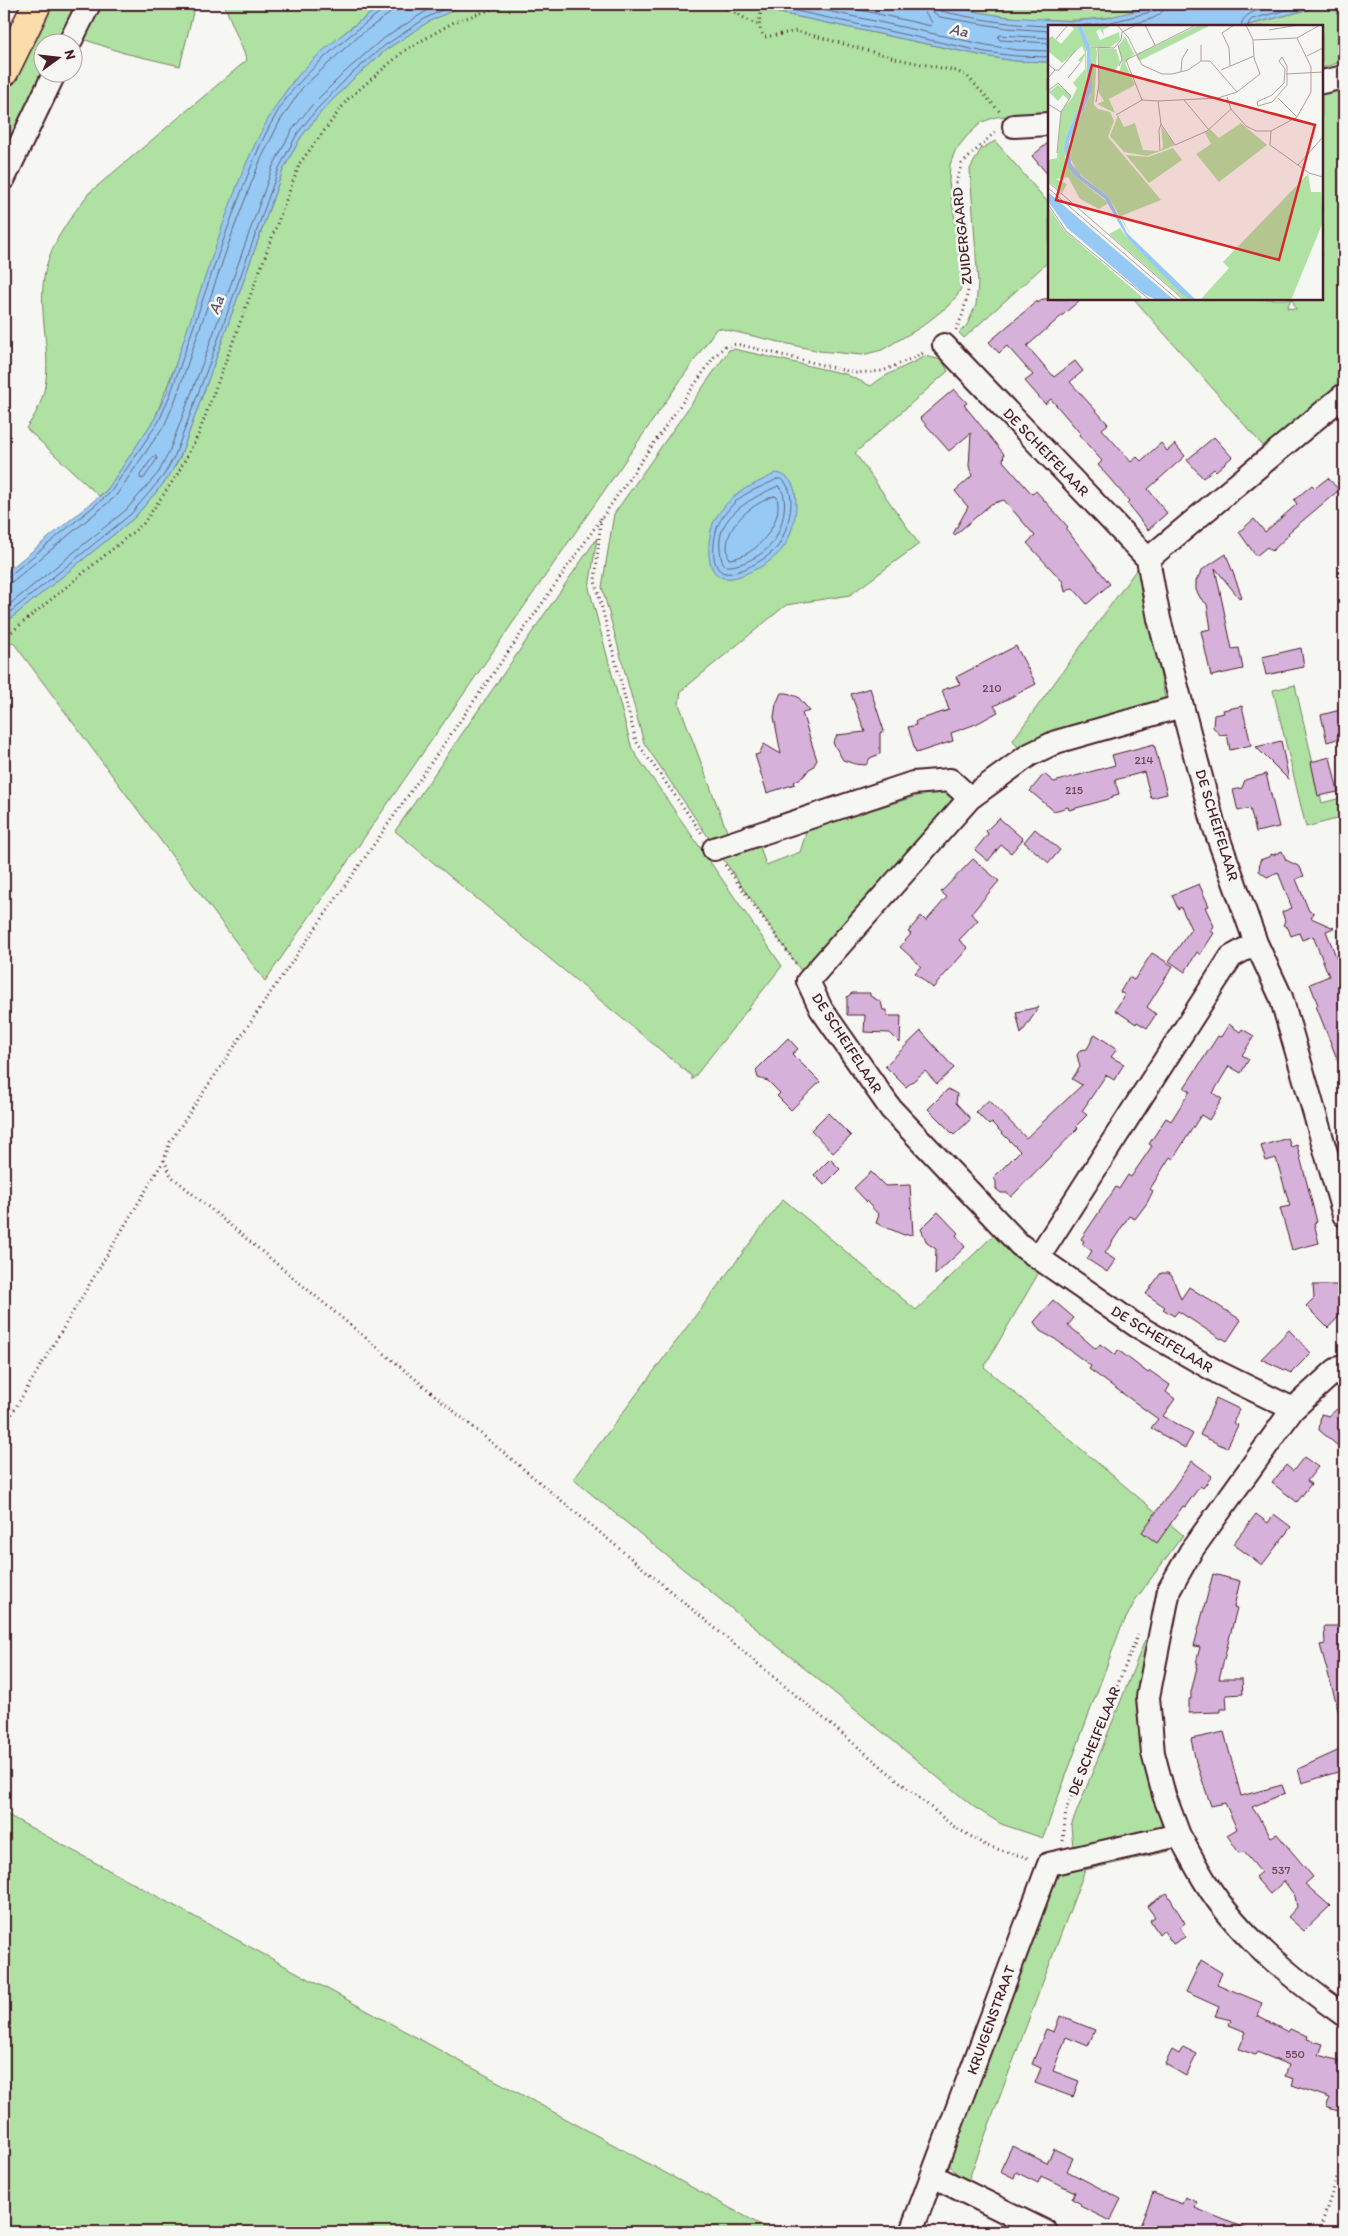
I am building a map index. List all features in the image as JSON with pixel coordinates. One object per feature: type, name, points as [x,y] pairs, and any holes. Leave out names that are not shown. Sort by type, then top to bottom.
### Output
[{"type":"main road","points":[[4,72],[37,4]]},
{"type":"street","points":[[75,32],[89,4]]},
{"type":"street","points":[[1323,82],[1344,77]]},
{"type":"street","points":[[4,178],[50,82]]},
{"type":"street","points":[[1014,126],[1048,124]]},
{"type":"street","name":"DE SCHEIFELAAR","points":[[944,345],[1148,559],[1158,619],[1214,826],[1256,943],[1281,997],[1344,1215]]},
{"type":"street","points":[[1148,559],[1344,395]]},
{"type":"street","name":"DE SCHEIFELAAR","points":[[1182,706],[1056,742],[1029,755],[970,798],[808,981],[821,1009],[891,1109],[1020,1245],[1137,1326],[1219,1373],[1292,1409]]},
{"type":"street","points":[[714,849],[913,783],[950,780],[970,798]]},
{"type":"street","points":[[1038,1258],[1231,957],[1256,943]]},
{"type":"street","points":[[1344,1366],[1336,1370],[1292,1409],[1191,1551],[1169,1590],[1148,1697],[1153,1754],[1164,1795],[1179,1835],[1206,1884],[1242,1929],[1300,1984],[1344,2015]]},
{"type":"street","points":[[1057,1862],[1179,1835]]},
{"type":"street","name":"KRUIGENSTRAAT","points":[[911,2232],[1057,1862]]},
{"type":"street","points":[[933,2176],[1046,2232]]},
{"type":"path","points":[[4,638],[143,524],[178,475],[198,435],[300,163],[348,99],[404,51],[454,22],[508,4]]},
{"type":"path","points":[[706,4],[729,9],[759,25]]},
{"type":"path","points":[[763,4],[759,25],[761,33],[765,37],[797,32],[902,60],[956,71],[967,76],[1014,126]]},
{"type":"path","name":"ZUIDERGAARD","points":[[944,345],[955,332],[963,314],[970,281],[958,221],[956,182],[962,164],[1000,127],[1014,126]]},
{"type":"path","points":[[4,1427],[164,1160],[170,1142],[255,1015],[714,357],[725,346],[737,344],[855,373],[883,371],[944,345]]},
{"type":"path","points":[[601,518],[595,581],[636,741],[808,981]]},
{"type":"path","points":[[164,1160],[171,1176],[953,1826],[986,1846],[1057,1862]]},
{"type":"path","name":"DE SCHEIFELAAR","points":[[1057,1862],[1063,1840],[1066,1810],[1141,1628],[1165,1607]]},
{"type":"path","points":[[1319,2232],[1344,2157]]},
{"type":"green space","points":[[50,4],[77,4],[64,32],[36,32]]},
{"type":"green space","points":[[93,4],[195,4],[180,66],[124,53],[82,39],[82,32],[79,32]]},
{"type":"green space","points":[[224,4],[384,4],[350,28],[293,81],[271,115],[155,418],[107,490],[99,496],[26,428],[38,409],[47,370],[43,312],[45,272],[57,240],[89,193],[247,60]]},
{"type":"green space","points":[[466,4],[737,4],[984,56],[1016,61],[1048,62],[1048,113],[996,117],[982,122],[955,151],[950,165],[949,182],[963,272],[962,286],[957,296],[948,306],[921,327],[882,350],[862,355],[819,351],[716,329],[265,981],[13,642],[4,649],[4,624],[134,518],[168,478],[180,457],[283,170],[301,137],[321,112],[353,79],[387,49],[428,22]]},
{"type":"green space","points":[[931,4],[1164,4],[1111,17],[1082,20],[1038,20],[973,12]]},
{"type":"green space","points":[[1329,4],[1344,4],[1344,61],[1323,68],[1323,25],[1249,25]]},
{"type":"green space","points":[[32,41],[32,82],[38,82],[4,158],[4,99]]},
{"type":"green space","points":[[1344,76],[1344,390],[1271,455],[1135,300],[1291,300],[1287,308],[1296,309],[1292,300],[1323,300],[1323,82]]},
{"type":"green space","points":[[995,141],[1046,200],[1048,199],[1048,262],[964,338],[959,333],[967,325],[976,305],[978,284],[970,169],[981,149]]},
{"type":"green space","points":[[734,349],[845,374],[871,386],[884,377],[925,356],[942,360],[948,371],[855,453],[919,544],[850,595],[786,605],[681,691],[679,704],[731,842],[715,847],[644,743],[602,587],[614,514],[729,350]]},
{"type":"green space","points":[[597,538],[589,588],[632,749],[782,966],[692,1080],[692,1076],[395,831]]},
{"type":"green space","points":[[1139,566],[1166,703],[1151,712],[1018,748],[1013,740]]},
{"type":"green space","points":[[1295,685],[1322,803],[1344,797],[1344,817],[1306,827],[1273,690]]},
{"type":"green space","points":[[943,788],[964,807],[808,981],[721,856],[759,844],[766,865],[800,852],[807,830]]},
{"type":"green space","points":[[783,1199],[916,1310],[1002,1227],[1045,1262],[984,1367],[1183,1535],[1136,1599],[1120,1630],[1043,1838],[1001,1824],[974,1807],[573,1479]]},
{"type":"green space","points":[[1145,1640],[1150,1642],[1161,1825],[1157,1831],[1073,1847],[1071,1826]]},
{"type":"green space","points":[[4,1813],[774,2232],[4,2232]]},
{"type":"green space","points":[[1174,1848],[1170,1851],[1085,1870],[968,2181],[956,2173],[950,2166],[949,2154],[1052,1875],[1061,1866]]},
{"type":"water","name":"Aa","points":[[384,4],[466,4],[428,22],[387,49],[353,79],[321,112],[301,137],[283,170],[180,457],[168,478],[134,518],[4,624],[4,574],[107,490],[155,418],[166,394],[237,187],[266,122],[292,83],[323,50]]},
{"type":"water","name":"Aa","points":[[737,4],[931,4],[1008,17],[1075,21],[1106,18],[1164,4],[1329,4],[1249,25],[1048,25],[1048,62],[1016,61],[984,56]]},
{"type":"water","points":[[776,473],[786,476],[792,484],[795,494],[795,518],[788,540],[778,554],[760,567],[732,578],[724,578],[717,575],[710,562],[709,553],[710,535],[714,521],[735,495]]},
{"type":"building","points":[[1048,143],[1048,175],[1032,156]]},
{"type":"building","points":[[1043,299],[1080,300],[1027,346],[1054,377],[1075,361],[1083,371],[1070,382],[1108,424],[1102,429],[1131,462],[1137,457],[1141,461],[1161,443],[1167,451],[1175,444],[1185,456],[1148,489],[1167,513],[1148,530],[1127,503],[1129,501],[1098,465],[1102,461],[1079,435],[1080,433],[1051,399],[1045,404],[1025,381],[1033,375],[1007,346],[999,353],[989,342],[1037,301],[1038,303]]},
{"type":"building","points":[[954,389],[967,403],[964,405],[1004,454],[1003,461],[1032,494],[1036,491],[1068,527],[1066,529],[1110,584],[1087,604],[1073,588],[1065,592],[1063,582],[1027,543],[1035,536],[1004,500],[991,504],[955,535],[953,534],[968,507],[955,491],[972,476],[969,466],[971,433],[949,451],[920,418]]},
{"type":"building","points":[[1214,437],[1232,457],[1216,471],[1214,469],[1203,478],[1187,460]]},
{"type":"building","points":[[1328,478],[1339,490],[1288,533],[1289,535],[1272,551],[1267,547],[1256,556],[1239,532],[1254,519],[1265,532],[1297,504],[1294,500],[1312,485],[1315,488]]},
{"type":"building","points":[[1226,554],[1242,597],[1240,599],[1215,568],[1232,649],[1239,648],[1243,669],[1211,676],[1201,631],[1211,629],[1207,604],[1201,599],[1196,590],[1196,581],[1202,570]]},
{"type":"building","points":[[1016,646],[1036,684],[994,706],[998,712],[976,724],[951,733],[953,741],[916,753],[908,727],[916,725],[915,722],[918,720],[949,710],[942,690],[960,684],[956,677]]},
{"type":"building","points":[[1301,648],[1304,667],[1266,675],[1262,657]]},
{"type":"building","points":[[870,688],[884,731],[880,733],[880,754],[870,758],[866,765],[855,764],[843,760],[833,743],[837,735],[865,732],[851,694]]},
{"type":"building","points":[[781,693],[798,697],[810,711],[802,713],[817,760],[804,776],[794,782],[795,784],[767,793],[755,755],[759,754],[764,744],[781,754],[774,717],[776,704]]},
{"type":"building","points":[[1242,706],[1251,745],[1230,750],[1227,734],[1220,735],[1213,727],[1214,715],[1224,713],[1223,710]]},
{"type":"building","points":[[1344,709],[1344,737],[1327,742],[1321,715]]},
{"type":"building","points":[[1281,741],[1289,780],[1256,747]]},
{"type":"building","points":[[1154,744],[1167,794],[1151,798],[1144,772],[1115,780],[1119,794],[1112,796],[1113,798],[1069,810],[1068,807],[1054,811],[1030,791],[1044,774],[1054,782],[1115,765],[1112,755]]},
{"type":"building","points":[[1330,757],[1338,792],[1318,796],[1311,762]]},
{"type":"building","points":[[1266,774],[1279,827],[1256,832],[1250,808],[1238,811],[1233,790],[1242,788],[1245,780]]},
{"type":"building","points":[[999,818],[1023,839],[1011,853],[1001,845],[988,861],[975,850],[988,834],[986,831]]},
{"type":"building","points":[[1035,829],[1060,850],[1049,863],[1024,842]]},
{"type":"building","points":[[1282,851],[1286,860],[1300,867],[1304,876],[1296,879],[1309,911],[1314,913],[1311,918],[1334,928],[1326,931],[1339,964],[1344,963],[1344,1076],[1316,1006],[1318,1005],[1310,984],[1329,976],[1313,936],[1302,940],[1299,933],[1291,936],[1288,928],[1283,925],[1285,921],[1282,912],[1292,908],[1278,872],[1267,877],[1259,871],[1260,860]]},
{"type":"building","points":[[973,859],[999,881],[971,914],[978,920],[959,940],[968,948],[933,988],[915,973],[921,966],[900,947],[911,934],[908,932],[921,916],[926,921],[947,897],[941,892]]},
{"type":"building","points":[[1199,884],[1209,906],[1205,907],[1214,926],[1211,931],[1214,933],[1200,955],[1197,952],[1185,972],[1169,961],[1191,929],[1181,907],[1178,909],[1172,895]]},
{"type":"building","points":[[1152,953],[1173,966],[1147,1007],[1156,1014],[1147,1028],[1137,1022],[1136,1024],[1115,1010],[1125,995],[1120,992],[1129,977],[1134,980]]},
{"type":"building","points":[[852,993],[870,993],[870,996],[881,1002],[883,1010],[887,1010],[887,1016],[901,1016],[900,1043],[890,1033],[864,1032],[865,1015],[847,1015],[847,997]]},
{"type":"building","points":[[1039,1007],[1021,1034],[1016,1012]]},
{"type":"building","points":[[1229,1024],[1240,1032],[1242,1029],[1254,1036],[1242,1055],[1249,1059],[1241,1073],[1229,1066],[1213,1093],[1222,1099],[1209,1120],[1201,1115],[1173,1159],[1170,1157],[1150,1189],[1153,1191],[1147,1203],[1135,1219],[1129,1216],[1105,1253],[1115,1260],[1107,1272],[1087,1259],[1092,1251],[1082,1244],[1084,1241],[1081,1239],[1116,1187],[1119,1189],[1128,1175],[1131,1177],[1152,1146],[1149,1144],[1166,1118],[1171,1121],[1190,1091],[1184,1088],[1218,1036],[1221,1037]]},
{"type":"building","points":[[921,1031],[954,1068],[937,1084],[925,1071],[906,1087],[885,1066]]},
{"type":"building","points":[[1095,1034],[1117,1049],[1111,1057],[1124,1064],[1114,1080],[1106,1075],[1082,1111],[1087,1115],[1076,1126],[1078,1128],[1011,1197],[1008,1193],[1001,1193],[996,1189],[996,1181],[993,1178],[1020,1151],[992,1123],[989,1125],[976,1112],[989,1100],[1026,1138],[1082,1085],[1072,1079],[1080,1067],[1077,1055],[1080,1050],[1087,1049]]},
{"type":"building","points":[[788,1038],[798,1049],[792,1054],[820,1082],[791,1110],[777,1096],[780,1093],[768,1081],[758,1078],[756,1070]]},
{"type":"building","points":[[948,1089],[957,1094],[956,1103],[971,1119],[954,1135],[928,1109]]},
{"type":"building","points":[[828,1113],[851,1136],[833,1153],[811,1130]]},
{"type":"building","points":[[1288,1138],[1291,1147],[1297,1145],[1317,1222],[1314,1223],[1319,1243],[1292,1250],[1280,1208],[1290,1206],[1276,1158],[1266,1161],[1261,1146]]},
{"type":"building","points":[[830,1159],[840,1169],[824,1185],[814,1175]]},
{"type":"building","points":[[871,1172],[885,1186],[910,1185],[913,1234],[904,1235],[876,1223],[879,1215],[854,1188]]},
{"type":"building","points":[[938,1212],[958,1233],[956,1235],[965,1247],[935,1275],[936,1249],[927,1243],[921,1229]]},
{"type":"building","points":[[1161,1273],[1168,1273],[1172,1276],[1181,1299],[1189,1287],[1241,1320],[1227,1341],[1178,1311],[1174,1316],[1163,1309],[1165,1307],[1146,1294]]},
{"type":"building","points":[[1313,1285],[1341,1285],[1344,1311],[1328,1328],[1306,1306],[1314,1298]]},
{"type":"building","points":[[1053,1300],[1074,1318],[1068,1325],[1096,1349],[1100,1344],[1115,1355],[1118,1350],[1148,1373],[1150,1371],[1170,1385],[1166,1392],[1175,1399],[1163,1416],[1193,1434],[1185,1448],[1151,1428],[1158,1419],[1089,1369],[1091,1366],[1055,1339],[1040,1331],[1034,1322]]},
{"type":"building","points":[[1289,1330],[1311,1353],[1291,1373],[1261,1359]]},
{"type":"building","points":[[1216,1398],[1239,1409],[1233,1423],[1238,1425],[1227,1448],[1200,1435]]},
{"type":"building","points":[[1337,1409],[1344,1418],[1344,1451],[1319,1430],[1321,1414],[1329,1416]]},
{"type":"building","points":[[1304,1457],[1318,1467],[1307,1481],[1311,1484],[1297,1502],[1272,1483],[1286,1465],[1293,1471]]},
{"type":"building","points":[[1192,1461],[1212,1476],[1203,1488],[1200,1486],[1185,1507],[1183,1506],[1157,1543],[1142,1532]]},
{"type":"building","points":[[1256,1514],[1268,1523],[1274,1514],[1291,1527],[1262,1565],[1233,1544]]},
{"type":"building","points":[[1213,1574],[1240,1581],[1234,1607],[1237,1608],[1219,1679],[1242,1679],[1243,1694],[1226,1695],[1227,1709],[1220,1709],[1220,1712],[1189,1713],[1189,1699],[1191,1699],[1200,1647],[1194,1646]]},
{"type":"building","points":[[1324,1626],[1344,1626],[1344,1715],[1340,1716],[1320,1645],[1325,1644]]},
{"type":"building","points":[[1224,1732],[1241,1796],[1282,1785],[1285,1793],[1252,1807],[1271,1837],[1277,1834],[1313,1877],[1305,1884],[1330,1906],[1304,1931],[1288,1917],[1297,1907],[1295,1896],[1284,1881],[1270,1894],[1255,1877],[1261,1872],[1244,1852],[1239,1853],[1227,1835],[1237,1829],[1225,1803],[1211,1806],[1196,1762],[1191,1739]]},
{"type":"building","points":[[1344,1748],[1344,1770],[1302,1783],[1298,1769]]},
{"type":"building","points":[[1167,1893],[1185,1923],[1180,1927],[1185,1937],[1173,1944],[1163,1930],[1159,1934],[1150,1920],[1155,1917],[1147,1906]]},
{"type":"building","points":[[1201,1960],[1222,1973],[1217,1984],[1262,2003],[1257,2016],[1288,2032],[1290,2029],[1308,2036],[1307,2039],[1323,2044],[1319,2055],[1344,2062],[1344,2113],[1326,2107],[1330,2098],[1292,2085],[1294,2079],[1285,2076],[1289,2065],[1257,2052],[1255,2055],[1239,2049],[1246,2032],[1229,2025],[1231,2020],[1215,2016],[1219,2007],[1186,1992]]},
{"type":"building","points":[[1060,2016],[1095,2030],[1088,2046],[1066,2037],[1053,2071],[1079,2081],[1073,2097],[1035,2083],[1041,2068],[1032,2064],[1046,2029],[1054,2032]]},
{"type":"building","points":[[1183,2047],[1197,2054],[1186,2076],[1165,2064],[1172,2050],[1179,2054]]},
{"type":"building","points":[[1012,2146],[1047,2163],[1054,2149],[1073,2158],[1067,2171],[1121,2199],[1110,2221],[1080,2206],[1081,2204],[1072,2199],[1075,2192],[1041,2176],[1038,2183],[1016,2172],[1014,2178],[1000,2171]]},
{"type":"building","points":[[1153,2193],[1182,2204],[1185,2197],[1197,2202],[1195,2208],[1254,2232],[1174,2232],[1163,2228],[1161,2232],[1153,2232],[1140,2226]]}]
